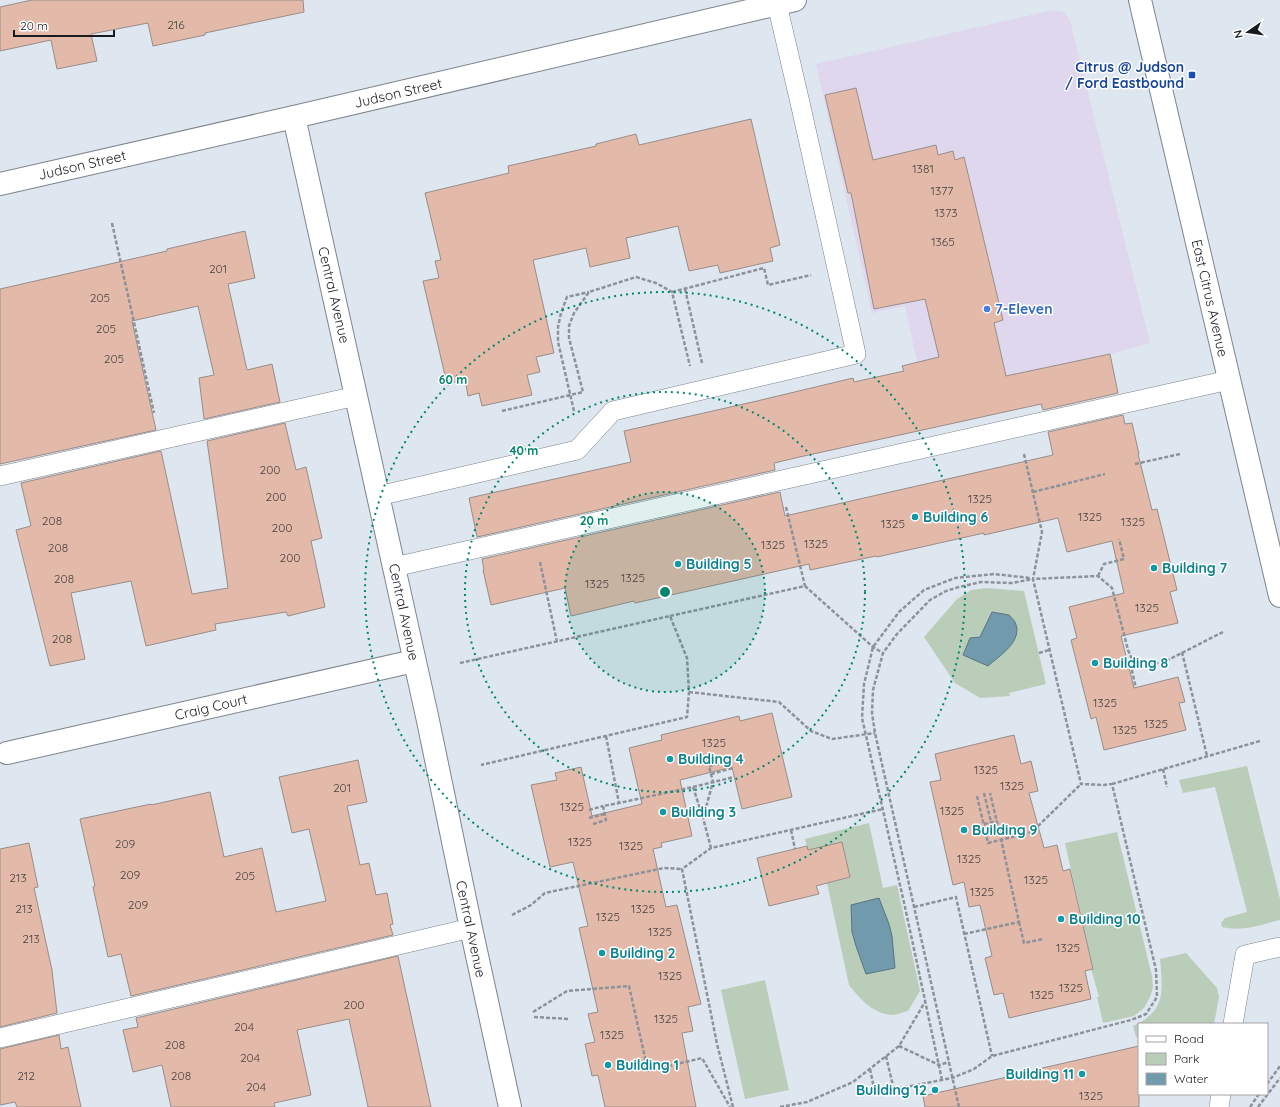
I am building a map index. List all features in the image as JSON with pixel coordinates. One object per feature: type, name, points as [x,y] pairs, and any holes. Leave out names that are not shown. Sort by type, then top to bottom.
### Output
[{"type":"street","name":"East Citrus Avenue","points":[[1140,0],[1280,596]]},
{"type":"street","name":"Judson Street","points":[[0,184],[786,2]]},
{"type":"street","name":"Central Avenue","points":[[294,117],[394,567],[510,1107]]},
{"type":"street","name":"Craig Court","points":[[7,753],[414,661]]},
{"type":"lane","points":[[378,496],[577,450],[613,411],[856,354],[800,100],[786,2]]},
{"type":"lane","points":[[394,567],[1229,380]]},
{"type":"lane","points":[[0,476],[356,396]]},
{"type":"lane","points":[[0,1038],[471,928]]},
{"type":"lane","points":[[1233,1023],[1245,956],[1280,947]]},
{"type":"lane","points":[[1219,1107],[1221,1095]]},
{"type":"path","points":[[112,222],[160,440]]},
{"type":"path","points":[[574,411],[558,342],[560,313],[567,297],[589,292],[636,277],[656,283],[672,292],[764,268],[768,285],[787,280]]},
{"type":"path","points":[[685,289],[703,368]]},
{"type":"path","points":[[502,411],[583,392],[568,338],[568,326],[574,313],[589,292]]},
{"type":"path","points":[[672,292],[691,371]]},
{"type":"path","points":[[1018,427],[1042,532],[1033,579],[1081,784]]},
{"type":"path","points":[[1135,464],[1180,454]]},
{"type":"path","points":[[1033,492],[1105,474]]},
{"type":"path","points":[[779,480],[805,586],[873,647],[883,652]]},
{"type":"path","points":[[534,536],[557,642]]},
{"type":"path","points":[[1098,576],[1104,564],[1124,560],[1119,539]]},
{"type":"path","points":[[942,1080],[862,718],[864,684],[873,647],[900,612],[924,590],[955,578],[994,574],[1033,579]]},
{"type":"path","points":[[959,1107],[875,733],[872,713],[873,690],[883,652],[897,634],[930,600],[946,591],[981,582],[1012,583],[1033,579],[1098,576],[1112,588],[1128,650],[1134,664],[1132,671],[1136,688]]},
{"type":"path","points":[[460,663],[805,586]]},
{"type":"path","points":[[481,765],[687,717],[689,692],[687,658],[670,616]]},
{"type":"path","points":[[1134,664],[1162,663],[1223,632]]},
{"type":"path","points":[[1039,653],[1049,650]]},
{"type":"path","points":[[1182,652],[1207,756]]},
{"type":"path","points":[[689,692],[779,702],[811,732],[832,739],[875,733]]},
{"type":"path","points":[[606,736],[619,803]]},
{"type":"path","points":[[977,796],[988,843],[1032,832],[1081,784],[1112,784],[1260,741]]},
{"type":"path","points":[[703,818],[713,782],[709,766],[730,761]]},
{"type":"path","points":[[711,774],[733,768]]},
{"type":"path","points":[[1163,769],[1167,786]]},
{"type":"path","points":[[589,810],[734,777]]},
{"type":"path","points":[[870,1069],[875,1093],[894,1090],[952,1078],[974,1069],[992,1056],[1131,1020],[1146,1014],[1157,997],[1156,970],[1112,784]]},
{"type":"path","points":[[693,787],[711,848]]},
{"type":"path","points":[[984,793],[991,822]]},
{"type":"path","points":[[990,793],[1002,839],[1024,943],[1043,939]]},
{"type":"path","points":[[592,824],[606,820],[603,806]]},
{"type":"path","points":[[512,915],[531,904],[545,893],[664,868],[682,869],[711,848],[883,809]]},
{"type":"path","points":[[589,818],[605,814]]},
{"type":"path","points":[[984,824],[997,821]]},
{"type":"path","points":[[791,830],[795,849]]},
{"type":"path","points":[[682,869],[731,1107]]},
{"type":"path","points":[[914,907],[956,897],[992,1056]]},
{"type":"path","points":[[964,934],[1019,922]]},
{"type":"path","points":[[532,1012],[567,991],[629,986],[648,1071],[702,1058],[731,1107]]},
{"type":"path","points":[[780,1107],[807,1102],[854,1082],[899,1046],[925,1002]]},
{"type":"path","points":[[534,1017],[570,1020]]},
{"type":"path","points":[[899,1046],[939,1064],[949,1062]]},
{"type":"path","points":[[886,1056],[894,1090]]},
{"type":"path","points":[[1268,1083],[1280,1066]]},
{"type":"path","points":[[1268,1094],[1280,1078]]},
{"type":"path","points":[[1250,1107],[1258,1095]]},
{"type":"path","points":[[1258,1107],[1267,1095]]},
{"type":"shaded area","points":[[1053,10],[1064,12],[1070,20],[1150,343],[1110,354],[924,394],[905,306],[872,313],[816,64]]},
{"type":"green space","points":[[986,588],[1024,591],[1046,684],[1009,693],[1010,696],[980,698],[955,683],[924,637],[957,599],[971,590]]},
{"type":"green space","points":[[1247,766],[1280,899],[1280,920],[1237,929],[1222,927],[1221,923],[1225,918],[1247,912],[1215,787],[1183,793],[1179,780]]},
{"type":"green space","points":[[869,823],[883,888],[897,885],[920,991],[908,1011],[895,1015],[886,1014],[873,1009],[858,996],[849,985],[827,883],[816,886],[805,839]]},
{"type":"green space","points":[[1117,832],[1152,976],[1153,988],[1144,1008],[1134,1016],[1103,1023],[1097,997],[1099,997],[1091,969],[1093,968],[1065,843]]},
{"type":"green space","points":[[1186,953],[1217,988],[1219,997],[1214,1023],[1138,1023],[1152,1014],[1160,999],[1162,981],[1160,959]]},
{"type":"green space","points":[[765,980],[789,1090],[745,1099],[721,990]]},
{"type":"green space","points":[[1138,1023],[1138,1036],[1136,1037],[1133,1026]]},
{"type":"water","points":[[992,612],[1009,615],[1015,622],[1017,629],[1013,642],[1004,653],[988,666],[963,655],[970,638],[980,637]]},
{"type":"water","points":[[879,898],[892,936],[895,968],[866,974],[852,932],[851,905]]},
{"type":"building","points":[[32,0],[303,0],[304,12],[205,33],[205,35],[153,46],[148,23],[91,34],[97,61],[57,69],[51,40],[0,51],[0,7]]},
{"type":"building","points":[[856,88],[873,160],[936,145],[938,155],[953,151],[955,160],[964,157],[1003,320],[994,323],[1006,376],[1110,354],[1118,393],[1043,410],[1041,404],[804,456],[774,463],[775,470],[477,537],[469,498],[631,462],[624,431],[853,378],[854,382],[904,371],[902,366],[939,357],[925,299],[874,309],[851,193],[848,193],[825,95]]},
{"type":"building","points":[[751,119],[780,245],[770,248],[773,261],[720,273],[718,265],[689,271],[678,226],[626,238],[630,258],[590,267],[586,248],[533,260],[554,353],[536,357],[540,372],[527,375],[532,395],[482,406],[479,393],[468,396],[465,379],[447,384],[423,281],[439,278],[435,261],[441,260],[425,193],[509,173],[508,166],[596,146],[596,144],[636,134],[639,145]]},
{"type":"building","points":[[245,231],[255,278],[228,284],[247,370],[272,364],[280,402],[204,419],[199,378],[214,375],[198,306],[132,321],[156,430],[0,464],[0,289],[167,251],[167,249]]},
{"type":"building","points":[[1123,415],[1125,424],[1132,423],[1152,510],[1157,509],[1177,590],[1170,592],[1178,623],[1121,636],[1134,688],[1178,677],[1185,702],[1179,703],[1186,730],[1104,750],[1096,717],[1091,719],[1071,640],[1077,638],[1069,607],[1124,593],[1112,541],[1067,552],[1058,518],[984,535],[984,533],[877,557],[810,570],[809,564],[635,603],[634,601],[571,616],[565,588],[491,605],[482,559],[780,492],[785,516],[1053,455],[1048,432]]},
{"type":"building","points":[[285,423],[296,470],[306,467],[322,538],[311,541],[325,607],[288,616],[286,612],[215,624],[216,630],[146,646],[131,581],[71,593],[85,659],[50,666],[16,530],[31,526],[21,483],[161,451],[192,594],[228,588],[207,441]]},
{"type":"building","points":[[772,713],[792,797],[742,809],[732,767],[680,780],[692,836],[661,843],[662,847],[653,849],[666,907],[677,905],[701,1004],[688,1007],[693,1031],[682,1033],[696,1107],[605,1107],[598,1075],[592,1076],[585,1044],[595,1042],[588,1014],[598,1012],[579,928],[588,926],[573,862],[550,867],[531,785],[557,780],[555,773],[581,767],[592,816],[642,804],[629,748],[662,740],[661,735],[739,716],[740,721]]},
{"type":"building","points":[[1014,735],[1021,764],[1031,761],[1038,791],[1029,793],[1044,848],[1057,845],[1063,871],[1070,869],[1093,969],[1085,971],[1091,999],[1009,1018],[1003,993],[994,995],[985,958],[992,956],[980,905],[969,907],[964,882],[953,885],[930,782],[941,780],[935,754]]},
{"type":"building","points":[[358,760],[367,802],[347,806],[360,865],[369,863],[376,895],[387,893],[393,924],[390,925],[393,935],[131,996],[121,954],[108,957],[93,887],[95,886],[80,819],[210,792],[224,857],[262,848],[276,912],[326,901],[309,829],[292,833],[279,777]]},
{"type":"building","points":[[842,842],[850,877],[816,886],[819,894],[769,906],[757,858],[807,846],[808,850]]},
{"type":"building","points":[[29,843],[38,887],[34,888],[52,970],[57,1013],[0,1027],[0,849]]},
{"type":"building","points":[[398,956],[431,1107],[368,1107],[349,1019],[297,1030],[311,1095],[274,1103],[275,1107],[171,1107],[162,1065],[133,1072],[123,1030],[138,1027],[136,1018]]},
{"type":"building","points":[[59,1035],[61,1049],[68,1047],[81,1107],[17,1107],[15,1102],[0,1105],[0,1049]]},
{"type":"building","name":"Building 11","points":[[1138,1046],[1139,1107],[925,1107],[923,1096]]},
{"type":"place","name":"Citrus @ Judson / Ford Eastbound","points":[[1192,75]]},
{"type":"place","name":"7-Eleven","points":[[987,309]]},
{"type":"place","name":"Building 6","points":[[915,517]]},
{"type":"place","name":"Building 5","points":[[678,564]]},
{"type":"place","name":"Building 7","points":[[1154,568]]},
{"type":"place","name":"Building 8","points":[[1095,663]]},
{"type":"place","name":"Building 4","points":[[670,759]]},
{"type":"place","name":"Building 3","points":[[663,812]]},
{"type":"place","name":"Building 9","points":[[964,830]]},
{"type":"place","name":"Building 10","points":[[1061,919]]},
{"type":"place","name":"Building 2","points":[[602,953]]},
{"type":"place","name":"Building 1","points":[[608,1065]]},
{"type":"place","name":"Building 11","points":[[1082,1074]]},
{"type":"place","name":"Building 12","points":[[935,1090]]}]
